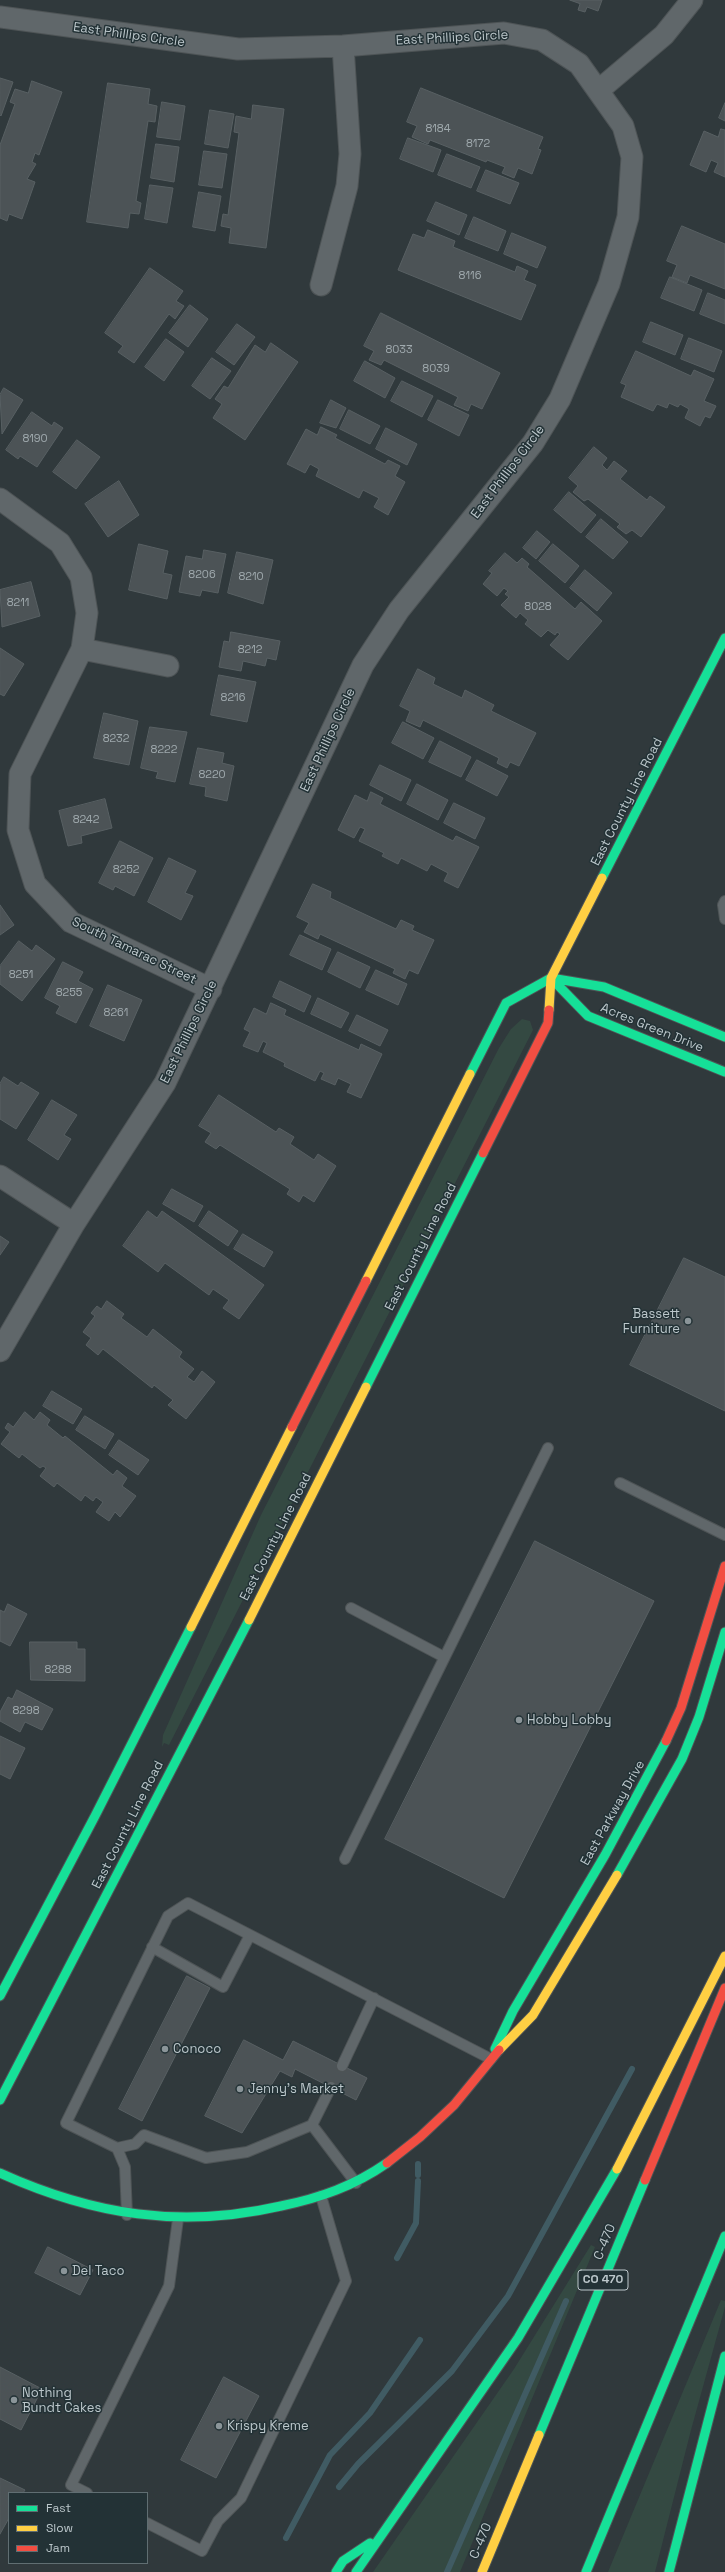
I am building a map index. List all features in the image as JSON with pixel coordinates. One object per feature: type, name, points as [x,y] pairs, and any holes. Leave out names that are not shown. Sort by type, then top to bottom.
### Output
[{"type":"main road","name":"East County Line Road","points":[[0,2100],[253,1612],[548,1023],[551,978],[725,638]]},
{"type":"main road","name":"Acres Green Drive","points":[[551,978],[604,987],[725,1037]]},
{"type":"main road","name":"Acres Green Drive","points":[[551,978],[588,1016],[725,1072]]},
{"type":"main road","points":[[0,1996],[95,1816],[506,1002],[551,978]]},
{"type":"main road","name":"East Parkway Drive","points":[[491,2059],[513,2011],[602,1861],[668,1737],[681,1708],[725,1566]]},
{"type":"main road","name":"East Parkway Drive","points":[[0,2173],[54,2198],[88,2208],[127,2215],[178,2218],[220,2218],[264,2211],[321,2196],[356,2183],[395,2157],[420,2137],[455,2104],[491,2059],[514,2038],[533,2015],[659,1803],[682,1759],[699,1717],[725,1632]]},
{"type":"main road","points":[[356,2572],[503,2359],[563,2263],[653,2104],[725,1956]]},
{"type":"main road","name":"C-470","points":[[482,2572],[725,1988]]},
{"type":"main road","points":[[586,2572],[725,2236]]},
{"type":"main road","points":[[669,2572],[725,2356]]},
{"type":"main road","points":[[336,2572],[343,2561],[381,2536]]},
{"type":"street","points":[[599,90],[664,35],[692,0]]},
{"type":"street","name":"East Phillips Circle","points":[[0,17],[238,49],[343,46],[504,33],[542,40],[579,64],[599,90],[623,126],[632,157],[628,217],[609,284],[560,399],[533,443],[399,610],[363,665],[211,989],[165,1083],[74,1224],[0,1351]]},
{"type":"street","points":[[321,285],[347,186],[350,154],[343,46]]},
{"type":"street","name":"South Tamarac Street","points":[[0,499],[60,543],[81,577],[87,614],[82,649],[20,774],[18,830],[35,884],[71,922],[211,989]]},
{"type":"street","points":[[82,649],[168,666]]},
{"type":"street","points":[[0,1176],[74,1224]]},
{"type":"lane","points":[[725,901],[723,905],[725,919]]},
{"type":"lane","points":[[345,1859],[548,1448]]},
{"type":"lane","points":[[620,1483],[725,1535]]},
{"type":"lane","points":[[351,1608],[444,1657]]},
{"type":"lane","points":[[331,2087],[312,2125],[247,2152],[206,2158],[144,2135],[135,2144],[117,2148],[66,2123],[168,1916],[188,1903],[249,1936],[374,1998],[491,2059]]},
{"type":"lane","points":[[152,1947],[223,1986],[249,1936]]},
{"type":"lane","points":[[342,2066],[374,1998]]},
{"type":"lane","points":[[312,2125],[356,2183]]},
{"type":"lane","points":[[117,2148],[125,2167],[127,2215]]},
{"type":"lane","points":[[148,2524],[202,2551],[218,2521],[241,2498],[346,2281],[321,2196]]},
{"type":"lane","points":[[85,2492],[71,2485],[169,2286],[178,2218]]},
{"type":"green space","points":[[522,1019],[530,1021],[533,1030],[169,1745],[164,1743],[162,1747],[163,1735],[261,1515],[499,1048],[511,1029]]},
{"type":"green space","points":[[591,2245],[595,2247],[460,2572],[373,2572],[514,2369]]},
{"type":"green space","points":[[721,2300],[725,2301],[725,2307],[691,2430],[655,2572],[608,2572]]},
{"type":"building","points":[[570,0],[602,0],[598,11],[587,7],[585,12],[578,10],[580,4]]},
{"type":"building","points":[[0,78],[13,82],[1,116],[0,115]]},
{"type":"building","points":[[32,81],[62,92],[39,155],[35,153],[32,162],[36,164],[27,179],[35,182],[22,219],[9,214],[7,221],[0,218],[0,145],[15,104],[10,102],[15,89],[28,93]]},
{"type":"building","points":[[108,83],[150,89],[148,104],[157,106],[155,122],[148,121],[136,201],[141,203],[139,214],[130,213],[128,228],[87,222]]},
{"type":"building","points":[[421,88],[543,137],[538,149],[541,150],[532,174],[518,168],[514,178],[502,173],[505,167],[487,160],[486,162],[430,140],[428,144],[412,137],[417,126],[407,122]]},
{"type":"building","points":[[162,102],[185,106],[180,140],[157,137]]},
{"type":"building","points":[[725,103],[725,121],[719,118]]},
{"type":"building","points":[[253,105],[284,109],[266,248],[229,243],[231,228],[221,226],[223,214],[228,215],[239,133],[234,132],[236,116],[251,119]]},
{"type":"building","points":[[210,110],[234,114],[228,148],[205,144]]},
{"type":"building","points":[[721,129],[725,130],[725,177],[714,172],[718,163],[711,160],[706,172],[690,165],[704,131],[718,137]]},
{"type":"building","points":[[408,138],[441,150],[433,172],[400,159]]},
{"type":"building","points":[[156,144],[179,147],[174,182],[151,178]]},
{"type":"building","points":[[204,151],[227,154],[222,188],[199,185]]},
{"type":"building","points":[[447,154],[480,167],[471,188],[438,175]]},
{"type":"building","points":[[486,170],[519,183],[510,204],[477,191]]},
{"type":"building","points":[[150,185],[173,188],[167,223],[145,219]]},
{"type":"building","points":[[199,192],[221,196],[215,231],[193,227]]},
{"type":"building","points":[[436,202],[467,215],[459,235],[427,221]]},
{"type":"building","points":[[474,217],[506,231],[498,251],[465,238]]},
{"type":"building","points":[[682,226],[725,244],[725,289],[690,275],[687,283],[672,277],[677,265],[667,261]]},
{"type":"building","points":[[428,230],[455,241],[453,247],[515,272],[517,266],[528,271],[524,280],[536,285],[521,320],[398,270],[413,234],[424,238]]},
{"type":"building","points":[[512,233],[546,247],[537,268],[504,254]]},
{"type":"building","points":[[150,268],[183,291],[176,301],[184,306],[175,319],[169,314],[134,363],[118,352],[123,346],[105,333]]},
{"type":"building","points":[[670,277],[702,290],[694,311],[661,298]]},
{"type":"building","points":[[708,293],[725,300],[725,324],[700,314]]},
{"type":"building","points":[[190,305],[208,319],[188,347],[169,333]]},
{"type":"building","points":[[381,313],[500,373],[482,409],[471,404],[468,411],[454,405],[458,397],[384,360],[381,365],[369,360],[374,351],[364,346]]},
{"type":"building","points":[[651,322],[683,335],[675,355],[643,342]]},
{"type":"building","points":[[237,324],[255,337],[234,365],[216,352]]},
{"type":"building","points":[[689,338],[722,351],[714,372],[681,359]]},
{"type":"building","points":[[166,339],[184,352],[164,381],[145,367]]},
{"type":"building","points":[[271,343],[298,362],[245,440],[213,418],[222,404],[215,399],[224,386],[228,388],[255,345],[265,352]]},
{"type":"building","points":[[636,351],[691,376],[694,370],[714,379],[704,401],[716,406],[710,418],[705,416],[700,426],[685,418],[689,409],[680,404],[678,407],[669,403],[667,408],[657,404],[653,411],[621,397],[626,385],[621,383]]},
{"type":"building","points":[[212,358],[231,371],[210,399],[192,386]]},
{"type":"building","points":[[365,361],[395,378],[385,398],[354,381]]},
{"type":"building","points":[[402,381],[433,396],[422,417],[391,401]]},
{"type":"building","points":[[4,388],[23,400],[2,434],[0,395]]},
{"type":"building","points":[[331,400],[346,408],[336,428],[320,423]]},
{"type":"building","points":[[438,400],[469,415],[459,436],[428,420]]},
{"type":"building","points":[[349,410],[380,426],[370,444],[340,429]]},
{"type":"building","points":[[32,412],[52,426],[54,422],[63,428],[37,467],[20,456],[18,459],[6,450]]},
{"type":"building","points":[[321,427],[337,435],[335,438],[385,464],[388,460],[400,466],[395,476],[405,482],[388,515],[374,507],[379,498],[363,490],[359,498],[316,476],[319,469],[310,464],[305,473],[287,464],[306,429],[317,435]]},
{"type":"building","points":[[386,428],[417,444],[407,465],[376,449]]},
{"type":"building","points":[[77,440],[100,457],[76,489],[53,472]]},
{"type":"building","points":[[594,447],[607,458],[602,465],[607,470],[614,461],[627,471],[620,479],[647,500],[650,496],[665,507],[641,537],[632,530],[626,534],[617,527],[620,524],[588,499],[584,501],[573,492],[578,486],[569,478]]},
{"type":"building","points":[[119,481],[139,515],[108,537],[85,504]]},
{"type":"building","points":[[569,492],[596,515],[581,533],[554,510]]},
{"type":"building","points":[[601,519],[628,542],[613,559],[586,537]]},
{"type":"building","points":[[537,531],[550,542],[536,559],[523,548]]},
{"type":"building","points":[[139,544],[168,551],[163,573],[172,575],[167,599],[129,590]]},
{"type":"building","points":[[553,544],[579,566],[565,583],[539,561]]},
{"type":"building","points":[[204,550],[226,554],[218,593],[202,590],[200,596],[179,592],[186,556],[202,559]]},
{"type":"building","points":[[237,552],[273,560],[263,604],[228,593]]},
{"type":"building","points":[[505,553],[517,563],[522,558],[529,564],[527,567],[575,609],[581,602],[602,621],[568,660],[550,645],[560,634],[557,632],[555,635],[548,630],[541,637],[525,624],[528,620],[520,613],[516,618],[501,605],[509,597],[505,594],[508,591],[504,588],[497,596],[483,584],[492,573],[489,571]]},
{"type":"building","points":[[585,570],[612,593],[597,611],[570,588]]},
{"type":"building","points":[[31,582],[40,616],[2,627],[0,590]]},
{"type":"building","points":[[231,632],[280,641],[276,660],[267,658],[265,666],[243,661],[241,671],[219,667],[224,641],[229,642]]},
{"type":"building","points":[[0,648],[24,664],[4,696],[0,694]]},
{"type":"building","points":[[418,669],[435,678],[433,684],[462,698],[465,690],[494,705],[491,711],[536,733],[519,766],[510,762],[507,768],[497,763],[499,758],[423,720],[420,727],[406,721],[410,711],[400,706]]},
{"type":"building","points":[[219,675],[256,682],[247,722],[211,715]]},
{"type":"building","points":[[104,713],[138,721],[129,765],[94,758]]},
{"type":"building","points":[[403,722],[434,738],[423,759],[392,743]]},
{"type":"building","points":[[150,727],[187,732],[175,782],[156,778],[158,772],[141,768]]},
{"type":"building","points":[[440,741],[471,757],[461,777],[429,762]]},
{"type":"building","points":[[198,748],[224,753],[222,763],[234,766],[227,801],[205,796],[206,787],[190,784]]},
{"type":"building","points":[[477,760],[508,776],[497,796],[466,780]]},
{"type":"building","points":[[380,765],[411,780],[401,801],[370,785]]},
{"type":"building","points":[[417,784],[448,800],[438,820],[407,804]]},
{"type":"building","points":[[371,792],[383,798],[380,804],[453,841],[456,836],[479,847],[458,888],[444,881],[448,873],[431,864],[427,871],[401,858],[398,864],[382,856],[384,853],[359,841],[365,829],[360,827],[354,838],[338,830],[355,795],[367,801]]},
{"type":"building","points":[[105,799],[112,828],[81,836],[82,843],[68,846],[59,811]]},
{"type":"building","points":[[454,803],[485,818],[475,839],[444,823]]},
{"type":"building","points":[[120,841],[153,858],[134,896],[115,886],[113,890],[99,883]]},
{"type":"building","points":[[169,858],[196,871],[185,893],[193,896],[181,920],[148,902]]},
{"type":"building","points":[[313,884],[331,892],[330,898],[396,929],[401,920],[414,926],[412,930],[434,940],[418,974],[409,970],[405,979],[393,973],[395,969],[320,934],[318,939],[304,932],[309,923],[297,917]]},
{"type":"building","points":[[0,905],[14,925],[0,935]]},
{"type":"building","points":[[300,935],[331,949],[322,970],[290,955]]},
{"type":"building","points":[[19,941],[32,951],[36,945],[55,959],[22,1001],[0,984],[0,966]]},
{"type":"building","points":[[338,952],[370,967],[360,988],[328,972]]},
{"type":"building","points":[[63,962],[83,972],[78,981],[93,989],[76,1023],[56,1013],[60,1006],[45,998]]},
{"type":"building","points":[[376,970],[407,984],[398,1005],[366,990]]},
{"type":"building","points":[[280,981],[311,996],[304,1012],[273,997]]},
{"type":"building","points":[[108,985],[142,1000],[124,1041],[90,1026]]},
{"type":"building","points":[[318,998],[349,1013],[341,1028],[311,1014]]},
{"type":"building","points":[[271,1003],[286,1010],[284,1015],[359,1050],[361,1044],[382,1054],[361,1098],[347,1092],[351,1084],[338,1078],[335,1085],[321,1079],[324,1073],[320,1071],[315,1081],[284,1066],[285,1063],[263,1052],[267,1043],[263,1041],[258,1052],[243,1046],[250,1032],[244,1029],[254,1008],[266,1014]]},
{"type":"building","points":[[357,1015],[388,1030],[380,1046],[349,1031]]},
{"type":"building","points":[[4,1077],[18,1086],[21,1082],[39,1093],[16,1129],[0,1119],[0,1084]]},
{"type":"building","points":[[219,1095],[276,1132],[279,1128],[294,1137],[290,1144],[314,1160],[318,1154],[336,1166],[314,1202],[303,1195],[299,1202],[287,1194],[290,1189],[220,1145],[216,1149],[205,1142],[211,1133],[199,1126]]},
{"type":"building","points":[[52,1100],[77,1115],[64,1135],[71,1139],[58,1160],[28,1140]]},
{"type":"building","points":[[172,1189],[203,1206],[194,1222],[163,1204]]},
{"type":"building","points":[[148,1211],[157,1218],[162,1211],[264,1285],[239,1319],[223,1308],[229,1300],[213,1289],[209,1295],[165,1263],[158,1272],[123,1246]]},
{"type":"building","points":[[209,1211],[238,1231],[228,1246],[199,1226]]},
{"type":"building","points":[[243,1234],[273,1252],[264,1267],[234,1249]]},
{"type":"building","points":[[0,1236],[9,1242],[0,1255]]},
{"type":"building","name":"Bassett Furniture","points":[[684,1258],[725,1277],[725,1411],[630,1365]]},
{"type":"building","points":[[107,1301],[124,1314],[121,1318],[147,1337],[153,1329],[182,1352],[179,1357],[194,1369],[187,1377],[194,1382],[202,1371],[215,1382],[186,1419],[168,1405],[173,1400],[154,1385],[152,1388],[103,1349],[98,1355],[86,1345],[91,1338],[83,1332],[95,1316],[91,1313],[97,1306],[101,1309]]},
{"type":"building","points":[[52,1391],[82,1409],[73,1424],[43,1406]]},
{"type":"building","points":[[25,1412],[34,1420],[40,1412],[50,1420],[47,1425],[63,1438],[65,1436],[113,1475],[117,1470],[127,1478],[122,1486],[136,1496],[120,1517],[115,1512],[109,1521],[96,1512],[103,1502],[96,1497],[93,1501],[85,1495],[81,1501],[57,1483],[54,1487],[40,1476],[46,1468],[43,1466],[40,1468],[22,1454],[19,1458],[1,1444],[10,1432],[5,1428],[8,1423],[13,1427]]},
{"type":"building","points":[[85,1416],[114,1434],[105,1449],[76,1430]]},
{"type":"building","points":[[119,1440],[149,1460],[138,1475],[109,1455]]},
{"type":"building","name":"Hobby Lobby","points":[[535,1541],[654,1601],[504,1898],[385,1839]]},
{"type":"building","points":[[8,1604],[27,1614],[10,1646],[0,1641],[0,1610],[4,1612]]},
{"type":"building","points":[[30,1642],[77,1642],[77,1649],[85,1649],[85,1681],[31,1680]]},
{"type":"building","points":[[17,1690],[53,1709],[42,1730],[25,1722],[20,1732],[0,1721],[0,1712],[8,1697],[12,1699]]},
{"type":"building","points":[[0,1736],[25,1748],[10,1779],[0,1774]]},
{"type":"building","name":"Conoco","points":[[187,1976],[210,1988],[142,2121],[119,2109]]},
{"type":"building","points":[[244,2040],[283,2060],[293,2041],[367,2078],[356,2100],[295,2069],[292,2077],[280,2071],[242,2133],[205,2116]]},
{"type":"building","name":"Del Taco","points":[[48,2247],[93,2270],[80,2295],[35,2273]]},
{"type":"building","points":[[0,2367],[42,2389],[21,2430],[0,2419]]},
{"type":"building","points":[[224,2377],[259,2396],[216,2478],[181,2460]]},
{"type":"building","points":[[0,2478],[25,2490],[24,2492],[8,2492],[8,2520],[0,2534]]},
{"type":"waterway","points":[[339,2487],[358,2464],[452,2371],[508,2296],[632,2069]]},
{"type":"waterway","points":[[418,2164],[418,2175]]},
{"type":"waterway","points":[[397,2258],[416,2223],[418,2181]]},
{"type":"waterway","points":[[447,2572],[566,2301]]},
{"type":"waterway","points":[[286,2538],[330,2455],[370,2413],[420,2340]]},
{"type":"traffic: fast","points":[[602,878],[725,638]]},
{"type":"traffic: fast","points":[[551,978],[588,1016],[725,1072]]},
{"type":"traffic: fast","points":[[551,978],[604,987],[725,1037]]},
{"type":"traffic: fast","points":[[470,1074],[506,1003],[551,978]]},
{"type":"traffic: fast","points":[[366,1387],[483,1153]]},
{"type":"traffic: fast","points":[[0,2100],[249,1620]]},
{"type":"traffic: fast","points":[[0,1996],[95,1816],[191,1627]]},
{"type":"traffic: fast","points":[[617,1875],[682,1759],[699,1717],[725,1632]]},
{"type":"traffic: fast","points":[[495,2049],[513,2011],[605,1855],[666,1741]]},
{"type":"traffic: fast","points":[[0,2173],[69,2199],[103,2208],[138,2214],[173,2217],[244,2213],[309,2199],[349,2185],[387,2163]]},
{"type":"traffic: fast","points":[[356,2572],[518,2338],[617,2169]]},
{"type":"traffic: fast","points":[[539,2435],[645,2180]]},
{"type":"traffic: fast","points":[[586,2572],[725,2236]]},
{"type":"traffic: fast","points":[[669,2572],[725,2356]]},
{"type":"traffic: fast","points":[[336,2572],[343,2561],[370,2543]]},
{"type":"traffic: slow","points":[[549,1010],[551,978],[602,878]]},
{"type":"traffic: slow","points":[[366,1281],[470,1074]]},
{"type":"traffic: slow","points":[[249,1620],[366,1387]]},
{"type":"traffic: slow","points":[[191,1627],[292,1427]]},
{"type":"traffic: slow","points":[[499,2050],[533,2015],[617,1875]]},
{"type":"traffic: slow","points":[[617,2169],[725,1956]]},
{"type":"traffic: slow","points":[[482,2572],[539,2435]]},
{"type":"traffic: jam","points":[[483,1153],[548,1023],[549,1010]]},
{"type":"traffic: jam","points":[[292,1427],[366,1281]]},
{"type":"traffic: jam","points":[[666,1741],[681,1708],[725,1566]]},
{"type":"traffic: jam","points":[[645,2180],[725,1988]]},
{"type":"traffic: jam","points":[[387,2163],[420,2137],[454,2105],[499,2050]]},
{"type":"place","name":"Bassett Furniture","points":[[688,1321]]},
{"type":"place","name":"Hobby Lobby","points":[[519,1720]]},
{"type":"place","name":"Conoco","points":[[165,2049]]},
{"type":"place","name":"Jenny's Market","points":[[240,2089]]},
{"type":"place","name":"Del Taco","points":[[64,2271]]},
{"type":"place","name":"Nothing Bundt Cakes","points":[[14,2400]]},
{"type":"place","name":"Krispy Kreme","points":[[219,2426]]}]
